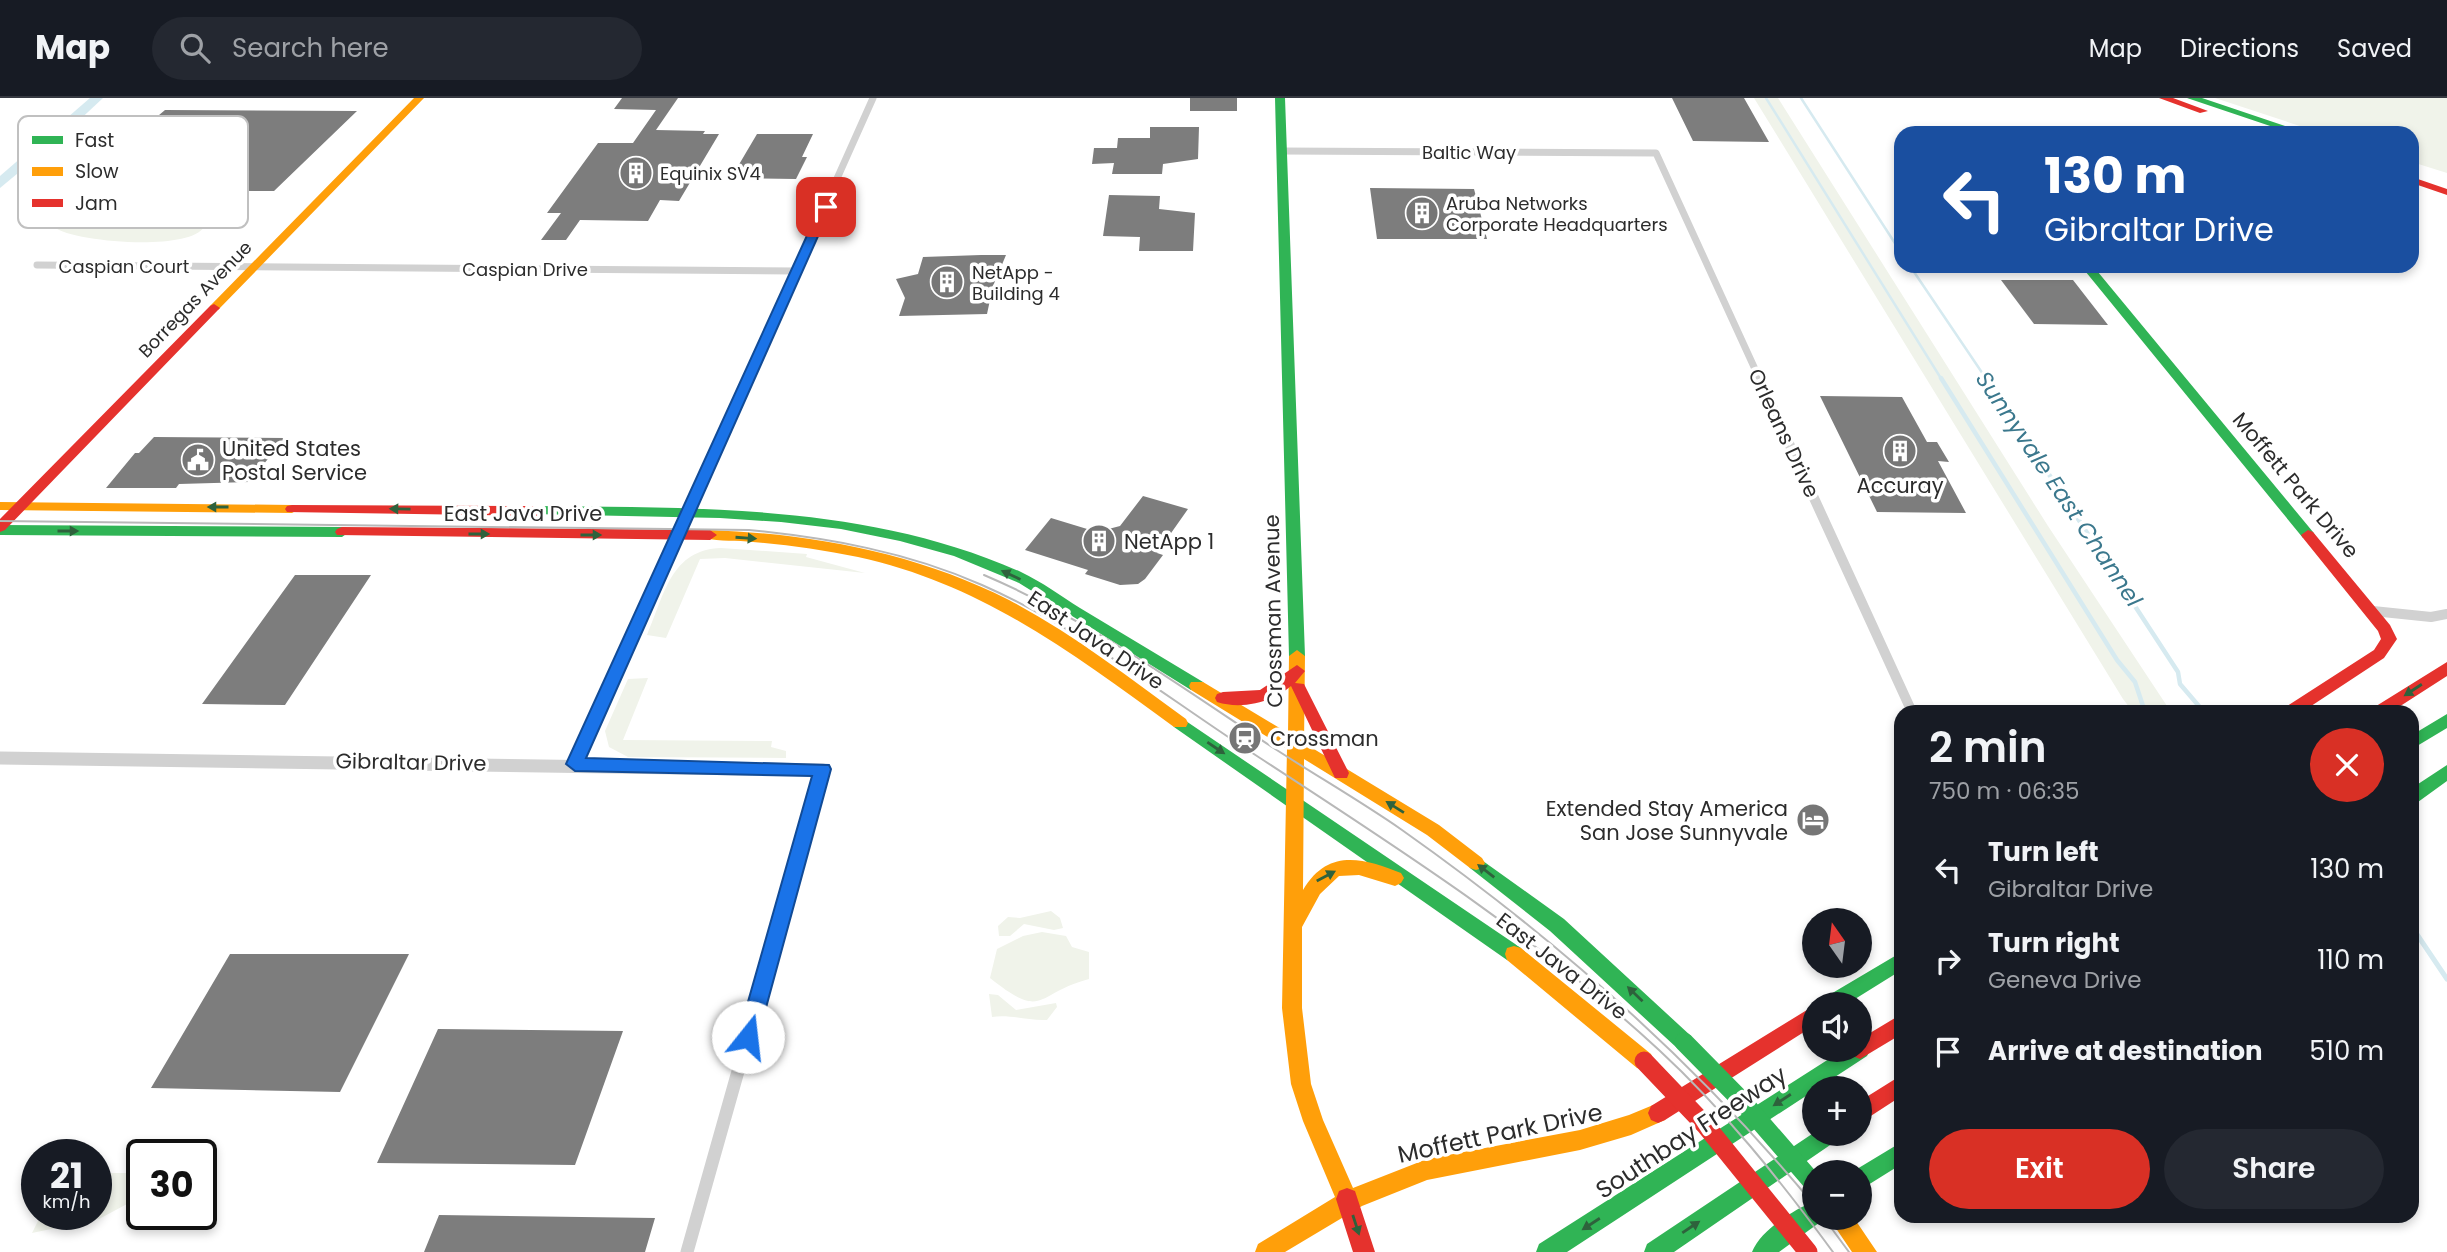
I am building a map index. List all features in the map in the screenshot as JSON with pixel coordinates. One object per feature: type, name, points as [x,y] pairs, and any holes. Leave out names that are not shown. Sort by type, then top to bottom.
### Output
[{"type":"main road","name":"Borregas Avenue","points":[[0,528],[419,98]]},
{"type":"main road","name":"Crossman Avenue","points":[[1280,98],[1297,678],[1292,1008],[1301,1084],[1313,1121],[1347,1199],[1364,1252]]},
{"type":"main road","points":[[2164,98],[2249,126]]},
{"type":"main road","points":[[2192,98],[2279,126]]},
{"type":"main road","points":[[2419,170],[2447,179]]},
{"type":"main road","points":[[2419,184],[2447,192]]},
{"type":"main road","name":"Moffett Park Drive","points":[[2093,273],[2385,629],[2389,639],[2386,647],[2300,705]]},
{"type":"main road","name":"East Java Drive","points":[[0,506],[688,512],[788,517],[846,525],[963,554],[1028,583],[1433,830],[1557,925],[1684,1042],[1759,1119],[1802,1170]]},
{"type":"main road","name":"East Java Drive","points":[[0,528],[716,535],[818,545],[889,561],[970,588],[1016,610],[1061,637],[1212,746],[1447,904],[1565,990],[1644,1061],[1706,1126],[1808,1252]]},
{"type":"main road","points":[[2390,705],[2447,668]]},
{"type":"main road","points":[[1217,698],[1262,699],[1297,678],[1341,773]]},
{"type":"main road","points":[[2419,738],[2447,720]]},
{"type":"main road","points":[[2419,792],[2447,772]]},
{"type":"main road","points":[[1293,932],[1311,887],[1324,875],[1348,868],[1382,871],[1447,904]]},
{"type":"main road","points":[[1850,992],[1894,965]]},
{"type":"main road","name":"Moffett Park Drive","points":[[1266,1252],[1311,1219],[1396,1177],[1452,1163],[1560,1147],[1606,1135],[1649,1119],[1802,1022]]},
{"type":"main road","name":"Southbay Freeway","points":[[1872,1042],[1894,1028]]},
{"type":"main road","name":"Southbay Freeway","points":[[1547,1252],[1841,1062]]},
{"type":"main road","points":[[1872,1105],[1894,1090]]},
{"type":"main road","points":[[1655,1252],[1811,1146]]},
{"type":"main road","points":[[1872,1172],[1894,1157]]},
{"type":"main road","points":[[1763,1252],[1779,1236],[1802,1221]]},
{"type":"main road","points":[[1849,1230],[1863,1248]]},
{"type":"street","points":[[575,764],[873,98]]},
{"type":"street","name":"Baltic Way","points":[[1282,152],[1656,153]]},
{"type":"street","name":"Orleans Drive","points":[[1656,153],[1909,705]]},
{"type":"street","name":"Caspian Court","points":[[37,265],[253,267]]},
{"type":"street","name":"Caspian Drive","points":[[253,267],[797,271]]},
{"type":"street","points":[[2372,611],[2431,617],[2447,614]]},
{"type":"street","name":"Gibraltar Drive","points":[[0,758],[823,769],[687,1252]]},
{"type":"shaded area","points":[[90,98],[103,98],[84,116],[69,116]]},
{"type":"shaded area","points":[[1754,98],[1778,98],[2048,526],[2166,705],[2128,705]]},
{"type":"shaded area","points":[[2215,98],[2447,98],[2447,173],[2419,164],[2419,126],[2300,126]]},
{"type":"shaded area","points":[[18,160],[18,173],[0,188],[0,176]]},
{"type":"shaded area","points":[[56,228],[203,228],[194,235],[177,240],[155,242],[105,240]]},
{"type":"shaded area","points":[[721,548],[807,554],[806,557],[865,573],[725,558],[700,559],[666,638],[647,635],[665,590],[680,565],[704,551]]},
{"type":"shaded area","points":[[648,678],[623,740],[772,741],[771,747],[786,751],[786,758],[628,757],[609,747],[605,731],[628,679]]},
{"type":"shaded area","points":[[1051,911],[1060,918],[1063,928],[1054,930],[1024,924],[1010,936],[999,936],[998,926],[1008,917],[1020,918]]},
{"type":"shaded area","points":[[1042,932],[1066,936],[1072,947],[1089,952],[1089,979],[1040,1000],[1021,999],[990,978],[997,949],[1023,936]]},
{"type":"shaded area","points":[[989,994],[998,995],[1016,1010],[1056,1003],[1057,1007],[1047,1020],[992,1017]]},
{"type":"shaded area","points":[[112,1173],[126,1173],[126,1205],[112,1212]]},
{"type":"building","name":"Equinix SV4","points":[[622,98],[678,98],[656,130],[705,131],[703,134],[719,134],[679,201],[660,200],[648,221],[580,220],[566,240],[541,240],[561,213],[547,213],[598,143],[633,143],[656,110],[614,109]]},
{"type":"building","points":[[1190,98],[1237,98],[1237,111],[1190,111]]},
{"type":"building","points":[[1672,98],[1744,98],[1769,142],[1693,141]]},
{"type":"building","points":[[165,110],[357,111],[274,191],[248,191],[248,116],[158,116]]},
{"type":"building","points":[[1150,127],[1199,127],[1198,159],[1163,164],[1162,174],[1112,174],[1114,163],[1092,164],[1094,148],[1117,148],[1118,138],[1150,138]]},
{"type":"building","points":[[757,134],[813,134],[802,157],[807,157],[796,179],[731,178]]},
{"type":"building","name":"Aruba Networks Corporate Headquarters","points":[[1370,188],[1474,189],[1487,239],[1377,239]]},
{"type":"building","points":[[1109,195],[1160,196],[1159,209],[1195,213],[1193,251],[1139,251],[1140,237],[1103,236]]},
{"type":"building","name":"NetApp - Building 4","points":[[1006,255],[993,286],[987,314],[899,316],[905,298],[896,279],[918,274],[923,257]]},
{"type":"building","points":[[2001,280],[2073,280],[2108,325],[2034,324]]},
{"type":"building","name":"Accuray","points":[[1820,396],[1902,397],[1927,442],[1937,442],[1949,462],[1938,461],[1966,513],[1877,512]]},
{"type":"building","name":"United States Postal Service","points":[[154,437],[285,438],[249,482],[179,484],[176,488],[106,488],[135,453],[139,453]]},
{"type":"building","name":"NetApp 1","points":[[1143,496],[1188,509],[1157,553],[1163,555],[1138,584],[1120,585],[1085,574],[1088,570],[1025,550],[1051,518],[1097,532],[1120,526]]},
{"type":"building","points":[[295,575],[371,575],[285,705],[202,704]]},
{"type":"building","points":[[230,954],[409,954],[340,1092],[151,1088]]},
{"type":"building","points":[[438,1029],[623,1031],[575,1165],[377,1163]]},
{"type":"building","points":[[439,1215],[655,1218],[645,1252],[424,1252]]},
{"type":"waterway","points":[[1766,98],[1942,380]]},
{"type":"waterway","name":"Sunnyvale East Channel","points":[[1801,98],[1894,242]]},
{"type":"waterway","name":"Sunnyvale East Channel","points":[[1915,273],[1987,380]]},
{"type":"waterway","points":[[1941,378],[2117,660],[2135,682],[2143,705]]},
{"type":"waterway","name":"Sunnyvale East Channel","points":[[1986,378],[2178,672],[2180,684],[2198,705]]},
{"type":"waterway","name":"Sunnyvale East Channel","points":[[2419,937],[2447,979]]},
{"type":"tram line","points":[[0,521],[749,530],[868,548],[954,573],[1055,622],[1124,666],[1466,895],[1565,969],[1659,1050],[1729,1121],[1793,1198],[1833,1252]]},
{"type":"tram line","points":[[984,575],[1059,611],[1130,653],[1386,819],[1459,871],[1569,958],[1621,1004],[1722,1102],[1802,1191]]},
{"type":"tram line","points":[[1833,1230],[1849,1252]]},
{"type":"traffic: fast","points":[[1280,98],[1297,656]]},
{"type":"traffic: fast","points":[[2192,98],[2279,126]]},
{"type":"traffic: fast","points":[[2093,273],[2308,535]]},
{"type":"traffic: fast","points":[[537,511],[659,512],[781,518],[901,536],[959,553],[1024,580],[1197,686]]},
{"type":"traffic: fast","points":[[0,530],[342,532]]},
{"type":"traffic: fast","points":[[2419,738],[2447,720]]},
{"type":"traffic: fast","points":[[1180,723],[1514,954]]},
{"type":"traffic: fast","points":[[2419,792],[2447,772]]},
{"type":"traffic: fast","points":[[1476,863],[1557,925],[1684,1042]]},
{"type":"traffic: fast","points":[[1850,992],[1894,965]]},
{"type":"traffic: fast","points":[[1684,1042],[1743,1102],[1802,1170]]},
{"type":"traffic: fast","points":[[1547,1252],[1841,1062]]},
{"type":"traffic: fast","points":[[1655,1252],[1811,1146]]},
{"type":"traffic: fast","points":[[1872,1172],[1894,1157]]},
{"type":"traffic: fast","points":[[1763,1252],[1779,1236],[1802,1221]]},
{"type":"traffic: slow","points":[[214,308],[419,98]]},
{"type":"traffic: slow","points":[[0,506],[292,509]]},
{"type":"traffic: slow","points":[[710,535],[747,536],[823,545],[934,574],[969,588],[1026,617],[1094,660],[1180,723]]},
{"type":"traffic: slow","points":[[1297,656],[1292,1008],[1301,1084],[1313,1121],[1347,1199]]},
{"type":"traffic: slow","points":[[1197,686],[1433,830],[1476,863]]},
{"type":"traffic: slow","points":[[1297,921],[1313,889],[1333,871],[1345,867],[1359,867],[1395,878]]},
{"type":"traffic: slow","points":[[1514,954],[1644,1061]]},
{"type":"traffic: slow","points":[[1266,1252],[1309,1223],[1354,1198],[1427,1169],[1580,1140],[1631,1125],[1658,1113]]},
{"type":"traffic: slow","points":[[1849,1230],[1866,1252]]},
{"type":"traffic: jam","points":[[2164,98],[2203,111]]},
{"type":"traffic: jam","points":[[2419,182],[2447,192]]},
{"type":"traffic: jam","points":[[0,527],[214,308]]},
{"type":"traffic: jam","points":[[292,509],[537,511]]},
{"type":"traffic: jam","points":[[342,532],[710,535]]},
{"type":"traffic: jam","points":[[2301,705],[2379,654],[2389,639],[2385,629],[2308,535]]},
{"type":"traffic: jam","points":[[2390,705],[2447,668]]},
{"type":"traffic: jam","points":[[1223,698],[1245,699],[1264,695],[1280,686],[1297,671]]},
{"type":"traffic: jam","points":[[1298,688],[1341,773]]},
{"type":"traffic: jam","points":[[1658,1113],[1802,1022]]},
{"type":"traffic: jam","points":[[1872,1042],[1894,1028]]},
{"type":"traffic: jam","points":[[1644,1061],[1706,1126],[1808,1252]]},
{"type":"traffic: jam","points":[[1872,1105],[1894,1090]]},
{"type":"traffic: jam","points":[[1347,1199],[1364,1252]]},
{"type":"place","name":"Equinix SV4","points":[[636,173]]},
{"type":"place","name":"Aruba Networks Corporate Headquarters","points":[[1422,213]]},
{"type":"place","name":"NetApp - Building 4","points":[[947,282]]},
{"type":"place","name":"Accuray","points":[[1900,451]]},
{"type":"place","name":"United States Postal Service","points":[[198,460]]},
{"type":"place","name":"NetApp 1","points":[[1099,541]]},
{"type":"place","name":"Crossman","points":[[1245,738]]},
{"type":"place","name":"Extended Stay America San Jose Sunnyvale","points":[[1813,820]]},
{"type":"route","points":[[748,1037],[823,769],[575,764],[826,207]]}]
